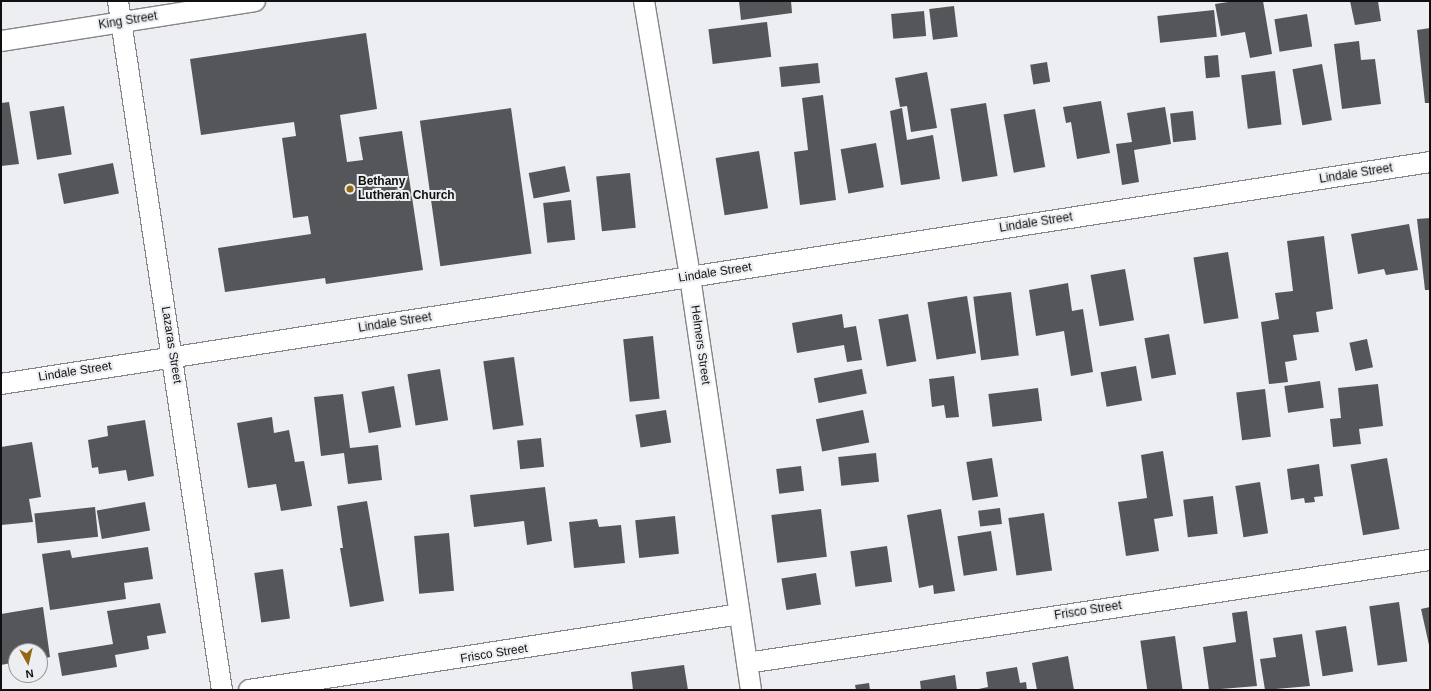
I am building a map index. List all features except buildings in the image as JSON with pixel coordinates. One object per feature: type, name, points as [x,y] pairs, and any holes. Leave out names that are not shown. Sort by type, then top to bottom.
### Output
[{"type":"street","name":"Lazaras Street","points":[[118,1],[222,690]]},
{"type":"street","name":"King Street","points":[[1,41],[255,1]]},
{"type":"street","name":"Helmers Street","points":[[644,1],[690,277],[751,690]]},
{"type":"street","name":"Lindale Street","points":[[1,384],[1430,162]]},
{"type":"street","name":"Frisco Street","points":[[747,663],[1430,560]]},
{"type":"street","name":"Frisco Street","points":[[249,690],[739,614]]},
{"type":"place","name":"Bethany Lutheran Church","points":[[350,189]]}]
